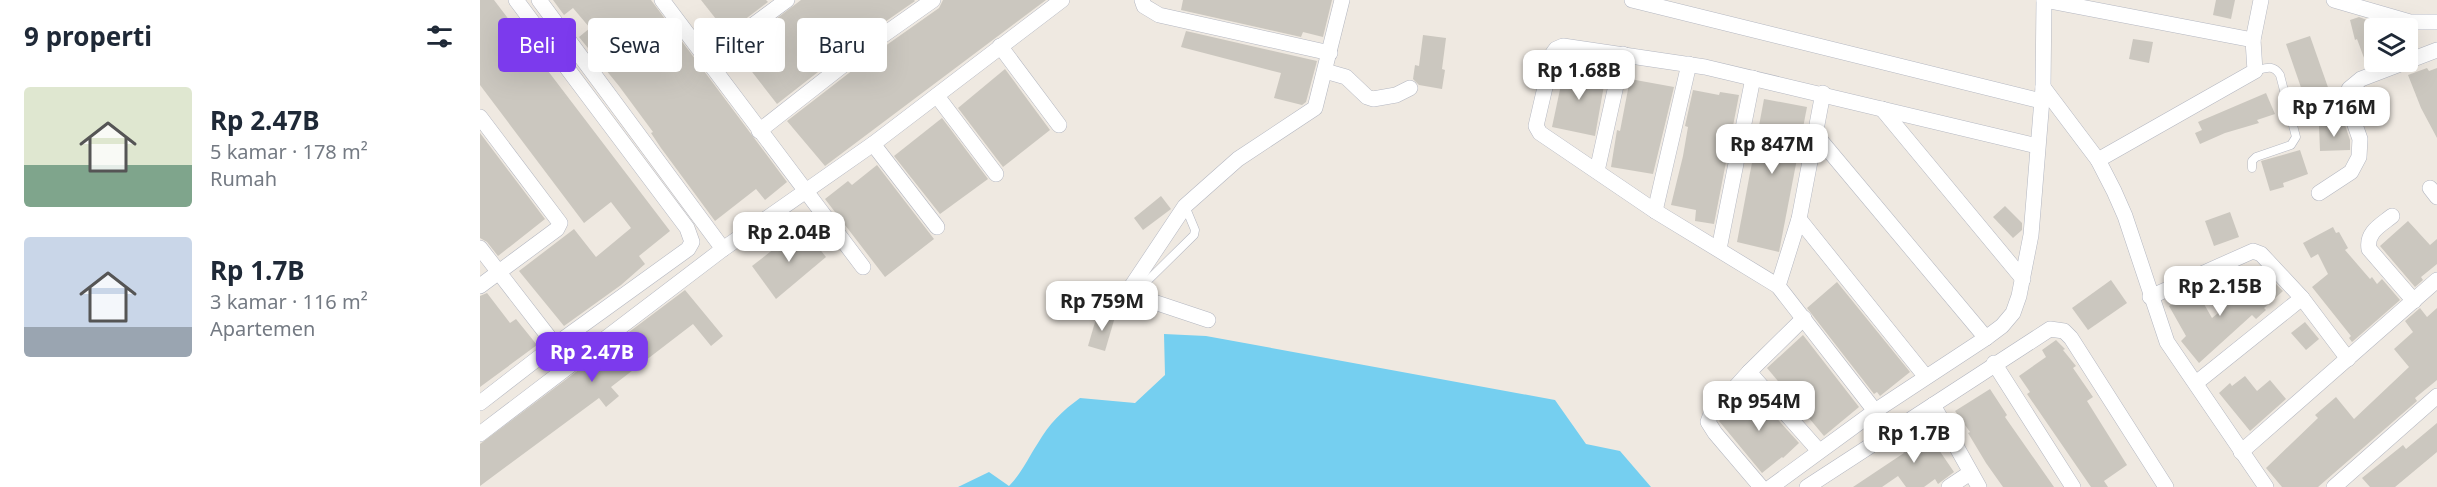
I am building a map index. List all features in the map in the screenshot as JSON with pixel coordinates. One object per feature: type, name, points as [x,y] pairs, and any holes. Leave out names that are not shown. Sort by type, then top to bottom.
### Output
[{"type":"street","points":[[480,403],[664,264],[688,249],[692,242],[687,228],[516,0]]},
{"type":"street","points":[[539,0],[723,249]]},
{"type":"street","points":[[662,0],[694,44]]},
{"type":"street","points":[[763,18],[787,0]]},
{"type":"street","points":[[759,131],[865,48],[933,0]]},
{"type":"street","points":[[480,434],[723,249],[873,144],[1062,0]]},
{"type":"street","points":[[1208,320],[1133,295],[1129,290],[1185,206],[1238,159],[1315,108],[1333,73],[1330,53],[1342,0]]},
{"type":"street","points":[[1632,0],[2042,94],[2098,160],[2125,216],[2150,297],[2167,342],[2266,487]]},
{"type":"street","points":[[1771,487],[1875,411],[1986,338],[2002,326],[2013,313],[2023,279],[2031,235],[2042,94],[2044,0],[2253,39]]},
{"type":"street","points":[[2098,160],[2255,71],[2253,39],[2261,0]]},
{"type":"street","points":[[2334,0],[2410,22],[2437,22]]},
{"type":"street","points":[[1143,3],[1159,15],[1330,53]]},
{"type":"street","points":[[1000,46],[1059,125]]},
{"type":"street","points":[[1875,411],[1778,286],[1655,211],[1545,138],[1536,126],[1552,53],[1563,46],[1689,64],[1823,93],[2037,146]]},
{"type":"street","points":[[2319,193],[2351,172],[2359,157],[2360,139],[2347,102],[2349,88],[2361,79],[2437,50]]},
{"type":"street","points":[[1597,171],[1623,54]]},
{"type":"street","points":[[1655,211],[1689,64]]},
{"type":"street","points":[[715,72],[863,267]]},
{"type":"street","points":[[1333,73],[1351,80],[1367,98],[1396,95],[1410,88]]},
{"type":"street","points":[[1719,249],[1753,78]]},
{"type":"street","points":[[1778,286],[1798,219],[1823,93]]},
{"type":"street","points":[[938,96],[996,174]]},
{"type":"street","points":[[1882,109],[2023,279]]},
{"type":"street","points":[[480,117],[560,223],[557,229],[480,286]]},
{"type":"street","points":[[1816,135],[1986,338]]},
{"type":"street","points":[[873,144],[938,227]]},
{"type":"street","points":[[660,191],[673,181]]},
{"type":"street","points":[[2392,216],[2371,234],[2368,240],[2369,249],[2414,301]]},
{"type":"street","points":[[1798,219],[1926,376]]},
{"type":"street","points":[[480,248],[555,345]]},
{"type":"street","points":[[2150,297],[2253,251],[2261,254],[2302,298],[2348,359]]},
{"type":"street","points":[[664,264],[679,284]]},
{"type":"street","points":[[2241,452],[2437,280]]},
{"type":"street","points":[[2196,383],[2302,298]]},
{"type":"street","points":[[1761,487],[1708,422],[1711,414],[1749,372],[1804,318]]},
{"type":"street","points":[[1807,487],[1994,363],[2050,329],[2064,331],[2071,338],[2166,487]]},
{"type":"street","points":[[1994,363],[2073,487]]},
{"type":"street","points":[[1749,372],[1819,451]]},
{"type":"street","points":[[2334,487],[2437,396]]},
{"type":"street","points":[[1933,405],[1979,487]]},
{"type":"street","points":[[1949,487],[1970,472]]},
{"type":"lane","points":[[2253,168],[2252,161],[2256,157],[2291,146],[2296,137],[2280,75],[2276,69],[2271,67],[2255,71]]},
{"type":"lane","points":[[1133,295],[1194,235],[1195,230],[1185,206]]},
{"type":"water","points":[[1164,334],[1206,336],[1555,400],[1586,444],[1620,451],[1651,487],[958,487],[989,472],[1009,486],[1051,424],[1080,398],[1135,403],[1165,375]]},
{"type":"building","points":[[480,0],[494,0],[508,18],[498,18],[498,72],[549,72],[670,231],[639,256],[645,264],[621,285],[564,326],[519,271],[574,229],[596,257],[631,228],[611,202],[584,223],[480,85]]},
{"type":"building","points":[[553,0],[651,0],[664,18],[588,18],[588,26],[573,8],[564,15]]},
{"type":"building","points":[[701,0],[766,0],[768,2],[747,18],[715,18]]},
{"type":"building","points":[[801,0],[915,1],[887,20],[887,18],[797,18],[797,72],[818,72],[777,104],[752,72],[785,72],[785,18],[777,18]]},
{"type":"building","points":[[943,0],[1046,0],[825,166],[787,121],[850,72],[887,72],[887,45],[939,8]]},
{"type":"building","points":[[1183,0],[1332,0],[1323,37],[1303,32],[1301,37],[1181,10]]},
{"type":"building","points":[[2216,0],[2235,0],[2231,19],[2213,15]]},
{"type":"building","points":[[2359,17],[2364,19],[2364,58],[2357,39],[2355,40],[2350,20]]},
{"type":"building","points":[[588,30],[588,48],[579,37]]},
{"type":"building","points":[[1186,31],[1317,61],[1306,102],[1302,105],[1274,98],[1281,73],[1181,47]]},
{"type":"building","points":[[1423,35],[1446,38],[1442,89],[1419,85],[1413,79],[1415,65],[1419,66]]},
{"type":"building","points":[[2310,36],[2330,93],[2306,102],[2286,44]]},
{"type":"building","points":[[2133,39],[2153,42],[2149,63],[2129,59]]},
{"type":"building","points":[[682,41],[694,58],[694,72],[705,72],[787,182],[765,200],[756,189],[715,221],[608,72],[682,72]]},
{"type":"building","points":[[1565,66],[1606,74],[1595,136],[1552,127]]},
{"type":"building","points":[[2437,68],[2437,138],[2421,108],[2408,75]]},
{"type":"building","points":[[1005,69],[1050,130],[1003,167],[958,108]]},
{"type":"building","points":[[1630,79],[1674,87],[1653,174],[1611,167],[1617,130],[1620,131]]},
{"type":"building","points":[[1693,90],[1719,95],[1720,92],[1739,95],[1714,224],[1695,221],[1696,210],[1671,205],[1683,156],[1688,127],[1685,126]]},
{"type":"building","points":[[2266,93],[2275,114],[2257,120],[2259,123],[2225,133],[2200,144],[2195,133],[2202,130],[2198,122]]},
{"type":"building","points":[[1764,99],[1807,107],[1779,252],[1737,242]]},
{"type":"building","points":[[942,118],[988,179],[940,214],[894,156]]},
{"type":"building","points":[[2345,125],[2350,140],[2350,150],[2320,151],[2319,126]]},
{"type":"building","points":[[480,133],[545,219],[498,256],[487,242],[480,238]]},
{"type":"building","points":[[2300,150],[2308,174],[2283,183],[2284,187],[2270,191],[2261,161]]},
{"type":"building","points":[[877,165],[934,239],[885,277],[825,199],[848,181],[852,185]]},
{"type":"building","points":[[1161,196],[1171,209],[1143,230],[1134,218]]},
{"type":"building","points":[[2005,206],[2022,223],[2022,230],[2013,238],[1993,217]]},
{"type":"building","points":[[2230,212],[2239,237],[2214,246],[2205,221]]},
{"type":"building","points":[[2408,221],[2430,245],[2437,239],[2437,264],[2421,277],[2423,280],[2415,287],[2380,246]]},
{"type":"building","points":[[802,227],[826,257],[776,299],[752,266]]},
{"type":"building","points":[[2333,227],[2336,233],[2339,232],[2348,248],[2345,250],[2370,279],[2372,277],[2377,284],[2382,279],[2400,300],[2352,342],[2349,338],[2351,336],[2312,287],[2328,274],[2318,254],[2311,258],[2303,243]]},
{"type":"building","points":[[2266,274],[2283,291],[2264,308],[2266,310],[2256,319],[2252,315],[2199,363],[2181,341],[2186,336],[2169,306],[2196,290],[2212,318]]},
{"type":"building","points":[[2111,280],[2127,303],[2088,330],[2072,308]]},
{"type":"building","points":[[1837,282],[1910,372],[1880,396],[1877,392],[1874,394],[1807,308]]},
{"type":"building","points":[[685,290],[723,336],[711,346],[693,324],[611,387],[619,396],[606,407],[599,398],[480,486],[480,444]]},
{"type":"building","points":[[487,293],[510,323],[516,319],[537,345],[480,387],[480,296]]},
{"type":"building","points":[[2420,308],[2427,317],[2437,308],[2437,380],[2415,398],[2417,401],[2318,487],[2282,487],[2266,468],[2318,418],[2315,415],[2336,397],[2354,419],[2409,367],[2394,349],[2413,332],[2405,321]]},
{"type":"building","points":[[1098,312],[1115,317],[1105,351],[1088,346]]},
{"type":"building","points":[[2305,322],[2319,339],[2306,350],[2291,333]]},
{"type":"building","points":[[1803,335],[1859,407],[1824,436],[1767,368]]},
{"type":"building","points":[[2056,340],[2076,366],[2073,368],[2093,397],[2087,401],[2127,465],[2104,481],[2108,487],[2091,487],[2027,394],[2030,392],[2019,376],[2046,357],[2042,350]]},
{"type":"building","points":[[2245,376],[2257,391],[2270,380],[2286,399],[2250,431],[2219,393],[2230,383],[2232,386]]},
{"type":"building","points":[[1990,389],[2007,415],[2005,417],[2054,487],[2003,487],[1986,463],[1968,433],[1970,432],[1955,411]]},
{"type":"building","points":[[1752,391],[1799,443],[1762,473],[1719,421]]},
{"type":"building","points":[[2437,423],[2437,452],[2395,487],[2370,487],[2362,478],[2403,445],[2406,449]]},
{"type":"building","points":[[1931,426],[1944,447],[1939,450],[1954,472],[1938,484],[1935,479],[1924,487],[1906,487],[1898,476],[1882,487],[1853,487],[1904,453],[1900,447]]}]
